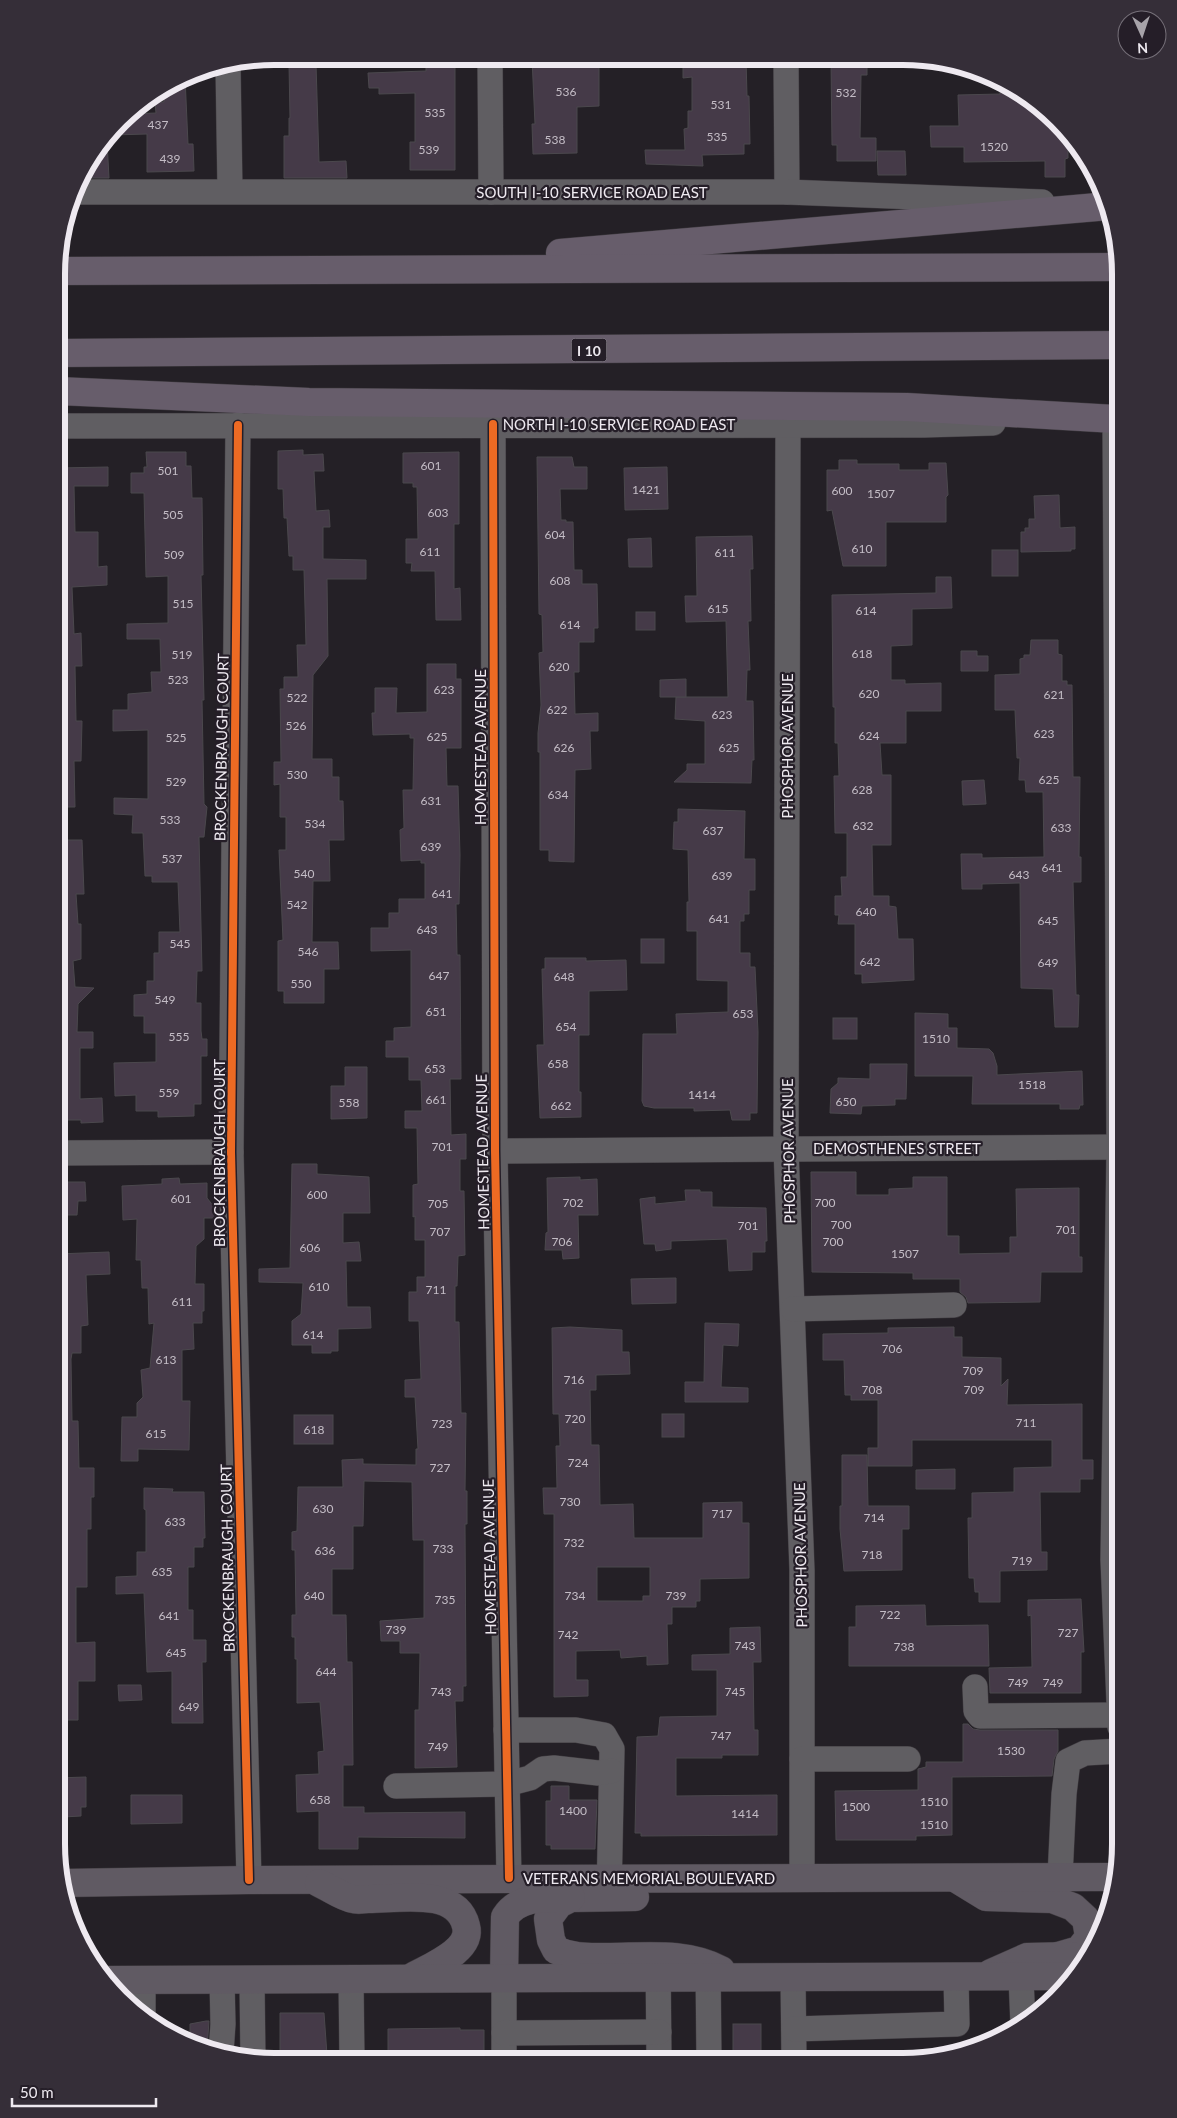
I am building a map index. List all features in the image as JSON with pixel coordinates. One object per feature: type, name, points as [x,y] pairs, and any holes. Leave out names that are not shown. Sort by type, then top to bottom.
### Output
[{"type":"highway","points":[[346,270],[719,240],[791,232],[1101,206]]},
{"type":"highway","points":[[65,271],[1112,267]]},
{"type":"highway","name":"I 10","points":[[65,353],[1112,345]]},
{"type":"highway","points":[[65,391],[309,402],[907,407],[1112,419]]},
{"type":"main road","name":"VETERANS MEMORIAL BOULEVARD","points":[[69,1883],[509,1878],[690,1895],[707,1891],[738,1878],[1109,1877]]},
{"type":"main road","points":[[955,1878],[986,1897],[1052,1899],[1073,1907],[1086,1918],[1089,1937],[1079,1950],[1055,1957]]},
{"type":"main road","points":[[313,1880],[354,1900],[439,1899],[453,1905],[463,1917],[467,1928],[462,1946],[452,1955],[408,1979]]},
{"type":"main road","points":[[73,1901],[156,1900],[181,1881]]},
{"type":"main road","points":[[610,1888],[571,1898],[559,1904],[548,1919],[551,1940],[556,1950],[575,1956],[658,1967]]},
{"type":"main road","points":[[504,1978],[505,1917],[510,1909],[518,1904],[541,1898],[571,1898]]},
{"type":"main road","points":[[983,1977],[1027,1957],[1079,1956]]},
{"type":"main road","points":[[115,1980],[504,1978],[658,1967],[680,1957],[708,1971],[734,1977],[1065,1976]]},
{"type":"street","points":[[490,65],[491,192]]},
{"type":"street","points":[[786,65],[787,192]]},
{"type":"street","points":[[228,70],[230,191]]},
{"type":"street","name":"SOUTH I-10 SERVICE ROAD EAST","points":[[82,192],[787,192],[1100,205]]},
{"type":"street","name":"NORTH I-10 SERVICE ROAD EAST","points":[[65,426],[924,425],[1112,419]]},
{"type":"street","name":"HOMESTEAD AVENUE","points":[[493,424],[494,1151],[509,1878]]},
{"type":"street","name":"PHOSPHOR AVENUE","points":[[788,424],[786,1149],[802,1570],[802,1877]]},
{"type":"street","name":"BROCKENBRAUGH COURT","points":[[238,425],[231,1152],[249,1880]]},
{"type":"street","name":"DEMOSTHENES STREET","points":[[494,1151],[1112,1148]]},
{"type":"street","points":[[65,1153],[231,1152]]},
{"type":"street","points":[[793,1309],[954,1305]]},
{"type":"street","points":[[975,1687],[976,1711],[980,1716],[1112,1715]]},
{"type":"street","points":[[506,1730],[576,1730],[604,1735],[612,1749],[610,1888]]},
{"type":"street","points":[[1060,1877],[1064,1794],[1068,1761],[1084,1753],[1112,1751]]},
{"type":"street","points":[[802,1759],[908,1759]]},
{"type":"street","points":[[396,1786],[507,1784],[530,1778],[542,1769],[554,1768],[612,1772]]},
{"type":"street","points":[[658,1967],[659,2053]]},
{"type":"street","points":[[708,1971],[709,2053]]},
{"type":"street","points":[[793,1977],[794,2053]]},
{"type":"street","points":[[794,2029],[957,2024],[956,1977]]},
{"type":"street","points":[[1021,1977],[1023,2015]]},
{"type":"street","points":[[504,1978],[504,2053]]},
{"type":"street","points":[[142,1980],[143,2007]]},
{"type":"street","points":[[221,2046],[222,1980]]},
{"type":"street","points":[[252,1980],[253,2052]]},
{"type":"street","points":[[351,1980],[352,2053]]},
{"type":"street","points":[[504,2033],[658,2032]]},
{"type":"building","points":[[289,65],[316,65],[319,162],[346,161],[347,178],[284,178],[284,136],[289,136]]},
{"type":"building","points":[[426,65],[455,65],[455,170],[410,170],[410,142],[415,142],[415,93],[379,94],[379,88],[369,88],[368,73],[426,71]]},
{"type":"building","points":[[532,65],[599,65],[599,106],[577,107],[577,153],[533,154],[532,124],[535,124]]},
{"type":"building","points":[[683,65],[746,65],[750,144],[744,144],[744,154],[702,155],[703,166],[646,164],[645,150],[685,150],[684,129],[688,128],[688,111],[692,111],[692,77],[683,78]]},
{"type":"building","points":[[831,65],[867,65],[867,75],[861,75],[860,138],[876,138],[876,161],[837,161],[837,145],[832,145]]},
{"type":"building","points":[[185,85],[188,144],[193,144],[194,171],[147,172],[147,134],[118,135],[140,114],[156,113],[155,102],[164,102],[164,96]]},
{"type":"building","points":[[1000,90],[1030,108],[1051,126],[1069,147],[1071,150],[1068,150],[1068,158],[1065,159],[1065,177],[1045,177],[1045,161],[964,162],[964,147],[931,147],[930,126],[959,126],[958,95],[1000,94]]},
{"type":"building","points":[[107,148],[109,178],[89,178]]},
{"type":"building","points":[[877,151],[905,151],[906,175],[878,175]]},
{"type":"building","points":[[303,450],[303,455],[323,454],[324,471],[314,471],[316,511],[329,510],[330,527],[323,527],[323,559],[366,560],[366,579],[327,579],[328,656],[313,675],[312,759],[332,759],[332,777],[339,777],[339,801],[343,801],[344,840],[329,840],[330,881],[313,881],[312,942],[338,942],[339,969],[324,969],[324,1003],[284,1003],[284,991],[278,991],[278,941],[283,940],[279,850],[286,850],[286,817],[280,817],[280,784],[274,785],[274,762],[281,762],[280,689],[284,689],[284,677],[298,677],[297,645],[306,645],[304,570],[293,570],[293,556],[289,556],[287,518],[284,518],[283,489],[278,489],[278,451]]},
{"type":"building","points":[[146,452],[186,452],[186,466],[191,466],[192,498],[202,498],[203,575],[201,575],[204,700],[202,700],[204,804],[207,807],[204,837],[199,837],[202,971],[197,971],[196,1003],[201,1003],[201,1031],[202,1039],[207,1039],[207,1056],[201,1056],[201,1104],[194,1104],[194,1116],[158,1117],[158,1111],[136,1111],[136,1095],[115,1096],[114,1063],[156,1062],[156,1033],[144,1033],[144,1016],[134,1016],[134,995],[147,994],[147,981],[154,981],[154,953],[159,953],[159,932],[180,932],[178,882],[152,882],[152,876],[145,876],[143,833],[132,833],[133,815],[114,814],[114,798],[148,799],[148,730],[113,731],[113,710],[128,710],[128,694],[152,692],[151,672],[161,672],[160,639],[127,639],[127,624],[168,623],[168,576],[146,577],[144,493],[131,493],[131,473],[144,473],[144,467],[147,467]]},
{"type":"building","points":[[459,452],[459,524],[454,524],[454,589],[460,588],[461,620],[436,620],[435,571],[411,571],[412,563],[406,563],[406,539],[418,539],[417,487],[413,487],[413,483],[403,483],[403,453]]},
{"type":"building","points":[[537,457],[572,457],[574,467],[587,467],[587,489],[560,489],[561,520],[573,522],[574,570],[582,570],[582,584],[597,584],[598,628],[594,628],[594,642],[579,642],[579,672],[574,672],[575,714],[598,713],[598,731],[590,731],[591,769],[575,770],[574,862],[549,861],[549,850],[540,850],[540,752],[538,752],[538,733],[541,705],[539,653],[543,652],[542,615],[539,614]]},
{"type":"building","points":[[839,460],[857,460],[857,464],[899,464],[899,470],[929,470],[929,463],[946,463],[948,495],[946,497],[946,522],[886,522],[886,566],[843,566],[832,510],[827,511],[827,470],[839,470]]},
{"type":"building","points":[[108,467],[108,486],[74,486],[75,532],[98,532],[98,567],[107,566],[107,585],[72,587],[74,634],[81,633],[82,666],[75,666],[76,721],[82,721],[81,761],[74,761],[75,807],[65,807],[65,468]]},
{"type":"building","points":[[667,467],[668,509],[625,510],[624,468]]},
{"type":"building","points":[[1059,495],[1060,528],[1075,527],[1075,549],[1071,549],[1071,551],[1021,552],[1021,532],[1025,532],[1025,528],[1029,528],[1029,519],[1035,519],[1034,496]]},
{"type":"building","points":[[752,536],[753,569],[750,569],[751,621],[748,621],[750,670],[747,670],[746,701],[753,701],[754,760],[752,760],[751,783],[674,782],[687,770],[687,764],[705,764],[705,721],[675,719],[676,697],[728,697],[726,621],[686,622],[685,596],[697,596],[696,537]]},
{"type":"building","points":[[651,538],[652,567],[629,567],[628,539]]},
{"type":"building","points":[[992,550],[1018,550],[1018,576],[992,576]]},
{"type":"building","points":[[936,577],[951,577],[952,608],[912,609],[912,645],[891,646],[891,680],[905,680],[905,684],[941,683],[941,711],[906,711],[906,743],[880,743],[882,775],[891,775],[891,845],[872,845],[873,896],[889,896],[889,906],[896,907],[898,939],[913,939],[914,980],[862,983],[862,974],[855,974],[855,924],[838,924],[839,915],[835,915],[835,896],[842,896],[841,877],[847,877],[847,833],[835,833],[834,776],[839,776],[838,743],[835,743],[835,707],[833,707],[832,595],[936,593]]},
{"type":"building","points":[[636,612],[655,612],[655,630],[636,630]]},
{"type":"building","points":[[1031,640],[1058,640],[1058,654],[1062,655],[1062,681],[1067,681],[1067,685],[1072,685],[1073,777],[1080,777],[1079,857],[1081,857],[1081,882],[1073,882],[1076,995],[1079,995],[1078,1027],[1055,1027],[1053,989],[1021,988],[1020,883],[982,884],[982,889],[962,889],[961,854],[982,854],[982,858],[1044,857],[1043,792],[1026,792],[1025,780],[1019,780],[1020,758],[1017,758],[1015,710],[995,710],[995,675],[1020,674],[1020,659],[1024,658],[1024,655],[1030,655]]},
{"type":"building","points":[[961,651],[977,651],[977,656],[988,656],[988,671],[961,671]]},
{"type":"building","points":[[427,664],[456,664],[456,679],[461,679],[461,748],[446,748],[447,786],[458,786],[460,855],[459,904],[456,904],[457,955],[460,955],[461,1079],[450,1079],[451,1135],[466,1134],[466,1159],[460,1159],[460,1191],[464,1191],[465,1255],[458,1256],[457,1286],[455,1286],[455,1322],[459,1322],[461,1413],[466,1413],[465,1491],[467,1491],[467,1524],[465,1524],[466,1686],[463,1686],[463,1701],[455,1701],[457,1767],[415,1768],[415,1710],[419,1710],[420,1653],[400,1653],[400,1641],[381,1641],[380,1621],[424,1618],[424,1540],[413,1540],[412,1482],[364,1481],[363,1526],[353,1526],[353,1569],[332,1569],[332,1615],[346,1615],[347,1662],[352,1662],[353,1765],[343,1765],[343,1807],[364,1807],[364,1813],[465,1812],[465,1838],[358,1837],[358,1849],[319,1849],[319,1811],[297,1812],[296,1775],[319,1774],[318,1752],[324,1751],[320,1702],[297,1703],[297,1659],[295,1659],[295,1637],[292,1637],[292,1615],[296,1615],[295,1550],[292,1550],[292,1532],[297,1531],[298,1487],[343,1487],[342,1460],[363,1459],[363,1464],[416,1465],[416,1449],[418,1449],[415,1397],[405,1397],[405,1380],[421,1379],[419,1321],[409,1321],[409,1292],[417,1292],[417,1277],[425,1277],[425,1240],[415,1240],[413,1185],[418,1184],[417,1128],[405,1128],[405,1111],[422,1111],[421,1080],[409,1080],[409,1057],[386,1057],[386,1041],[394,1041],[394,1028],[411,1027],[411,950],[371,951],[371,928],[389,928],[389,913],[399,913],[399,899],[425,899],[425,863],[421,863],[421,860],[401,861],[400,830],[404,828],[403,790],[413,790],[414,738],[410,738],[410,734],[373,735],[372,713],[375,713],[375,688],[397,688],[396,713],[427,712]]},
{"type":"building","points":[[686,679],[686,697],[660,697],[660,680]]},
{"type":"building","points":[[984,780],[986,804],[963,805],[962,781]]},
{"type":"building","points":[[678,809],[745,811],[744,859],[755,859],[755,890],[749,890],[749,914],[744,914],[744,921],[740,921],[740,953],[750,953],[750,967],[755,967],[758,1032],[757,1113],[750,1113],[750,1120],[732,1120],[730,1110],[694,1111],[694,1108],[654,1108],[644,1106],[642,1101],[643,1034],[677,1034],[676,1014],[728,1012],[728,981],[697,980],[697,931],[687,931],[687,902],[689,902],[688,850],[673,849],[674,822],[678,822]]},
{"type":"building","points":[[65,840],[82,840],[84,894],[76,894],[78,924],[81,924],[81,959],[73,961],[75,987],[94,988],[78,1004],[77,1032],[93,1032],[93,1048],[80,1048],[80,1099],[102,1098],[103,1122],[81,1123],[81,1120],[65,1120]]},
{"type":"building","points":[[641,939],[664,939],[664,963],[641,963]]},
{"type":"building","points":[[545,958],[586,958],[586,961],[626,960],[627,990],[589,991],[589,1035],[579,1035],[581,1117],[540,1118],[537,1045],[544,1045],[542,969],[545,969]]},
{"type":"building","points":[[915,1013],[948,1014],[948,1028],[957,1028],[957,1048],[989,1049],[993,1053],[997,1066],[997,1075],[1082,1071],[1083,1105],[1080,1105],[1079,1109],[1060,1109],[1060,1104],[972,1104],[973,1076],[915,1076]]},
{"type":"building","points":[[833,1018],[857,1018],[857,1039],[833,1039]]},
{"type":"building","points":[[870,1064],[907,1064],[906,1099],[895,1099],[895,1105],[862,1106],[861,1114],[830,1113],[831,1089],[838,1083],[838,1078],[870,1079]]},
{"type":"building","points":[[345,1067],[367,1067],[367,1118],[331,1119],[331,1086],[345,1086]]},
{"type":"building","points":[[292,1164],[317,1164],[317,1174],[369,1177],[370,1213],[343,1213],[343,1243],[359,1242],[361,1261],[346,1261],[347,1307],[370,1307],[371,1328],[338,1329],[338,1351],[331,1351],[331,1353],[312,1353],[312,1345],[292,1345],[292,1321],[301,1314],[303,1283],[259,1282],[259,1269],[290,1268]]},
{"type":"building","points":[[811,1172],[856,1172],[856,1195],[889,1195],[889,1189],[913,1188],[913,1177],[947,1177],[947,1236],[959,1236],[959,1254],[1010,1253],[1010,1237],[1017,1237],[1016,1189],[1079,1188],[1079,1257],[1082,1257],[1082,1272],[1041,1272],[1040,1302],[968,1303],[966,1297],[960,1292],[960,1279],[913,1279],[913,1273],[812,1272]]},
{"type":"building","points":[[580,1177],[580,1180],[597,1179],[598,1215],[578,1215],[579,1258],[563,1259],[562,1250],[545,1250],[546,1233],[548,1232],[547,1178]]},
{"type":"building","points":[[179,1178],[180,1184],[207,1183],[207,1198],[215,1208],[215,1218],[204,1218],[204,1239],[196,1246],[195,1284],[204,1284],[202,1323],[193,1323],[194,1349],[182,1350],[182,1401],[190,1401],[189,1450],[138,1449],[138,1461],[121,1461],[122,1417],[137,1417],[137,1403],[143,1397],[141,1370],[150,1368],[154,1323],[149,1324],[148,1288],[142,1288],[141,1260],[136,1260],[137,1219],[123,1220],[122,1186],[162,1184],[162,1179]]},
{"type":"building","points":[[65,1182],[85,1182],[86,1201],[78,1201],[77,1215],[65,1215]]},
{"type":"building","points":[[685,1190],[712,1192],[712,1207],[766,1208],[767,1241],[765,1241],[765,1252],[752,1252],[752,1270],[729,1271],[727,1239],[671,1241],[671,1249],[656,1251],[655,1244],[644,1244],[640,1199],[655,1197],[655,1204],[686,1201]]},
{"type":"building","points":[[109,1252],[110,1274],[86,1275],[88,1325],[81,1326],[81,1353],[72,1353],[71,1359],[72,1421],[78,1421],[79,1468],[94,1468],[94,1497],[91,1497],[91,1529],[87,1529],[87,1587],[76,1587],[76,1643],[95,1642],[95,1681],[78,1681],[78,1720],[65,1720],[65,1254]]},
{"type":"building","points":[[676,1278],[676,1303],[632,1304],[631,1279]]},
{"type":"building","points":[[705,1323],[739,1324],[738,1346],[723,1345],[721,1387],[748,1388],[748,1402],[685,1402],[685,1382],[704,1382]]},
{"type":"building","points":[[570,1327],[622,1330],[622,1352],[629,1352],[630,1374],[596,1375],[596,1390],[590,1390],[591,1445],[599,1445],[600,1505],[633,1504],[634,1538],[703,1538],[703,1503],[742,1502],[742,1523],[749,1523],[749,1578],[700,1579],[700,1601],[696,1601],[696,1607],[672,1607],[672,1624],[667,1624],[668,1664],[647,1665],[647,1656],[621,1658],[620,1650],[576,1651],[576,1680],[588,1680],[588,1696],[554,1697],[554,1514],[544,1514],[543,1488],[557,1488],[556,1446],[560,1446],[559,1414],[553,1414],[552,1328]],"holes":[[[597,1567],[650,1567],[650,1596],[643,1596],[643,1601],[597,1601]]]},
{"type":"building","points":[[954,1327],[954,1337],[962,1337],[962,1357],[1001,1358],[1001,1386],[1008,1379],[1007,1405],[1082,1404],[1082,1460],[1093,1460],[1093,1479],[1080,1479],[1080,1492],[1040,1492],[1041,1552],[1047,1552],[1047,1570],[1000,1571],[1000,1602],[979,1602],[979,1592],[975,1592],[974,1578],[969,1578],[968,1518],[972,1518],[972,1493],[1014,1492],[1014,1468],[1052,1467],[1052,1440],[912,1440],[912,1466],[868,1466],[868,1448],[878,1448],[878,1400],[851,1400],[851,1395],[845,1395],[844,1360],[823,1360],[823,1334],[888,1333],[888,1328]]},
{"type":"building","points":[[662,1414],[684,1414],[684,1437],[662,1437]]},
{"type":"building","points":[[294,1415],[333,1415],[333,1444],[294,1444]]},
{"type":"building","points":[[842,1455],[867,1455],[868,1506],[909,1506],[909,1529],[902,1529],[902,1570],[844,1571],[840,1529]]},
{"type":"building","points":[[955,1469],[955,1489],[916,1489],[916,1470]]},
{"type":"building","points":[[144,1488],[173,1489],[172,1492],[204,1492],[205,1538],[203,1538],[203,1547],[194,1547],[194,1567],[188,1567],[188,1610],[193,1610],[193,1640],[206,1640],[206,1662],[202,1662],[203,1723],[172,1723],[172,1671],[147,1672],[144,1593],[116,1594],[116,1577],[137,1576],[137,1552],[146,1552]]},
{"type":"building","points":[[1081,1599],[1084,1652],[1081,1652],[1081,1693],[990,1693],[989,1668],[1032,1667],[1031,1615],[1028,1616],[1028,1600]]},
{"type":"building","points":[[925,1605],[926,1626],[988,1625],[989,1666],[849,1666],[849,1627],[856,1627],[856,1606]]},
{"type":"building","points":[[760,1627],[761,1662],[753,1662],[754,1730],[758,1730],[758,1755],[722,1755],[722,1758],[676,1758],[676,1796],[777,1795],[777,1835],[641,1836],[641,1833],[635,1833],[637,1737],[658,1736],[660,1717],[717,1716],[717,1670],[692,1670],[692,1655],[730,1654],[730,1628]]},
{"type":"building","points":[[118,1685],[141,1685],[142,1700],[119,1701]]},
{"type":"building","points":[[963,1724],[968,1724],[973,1729],[980,1730],[1058,1730],[1058,1751],[1054,1759],[1052,1776],[952,1777],[952,1835],[916,1836],[916,1840],[836,1840],[835,1791],[918,1790],[918,1769],[926,1767],[926,1762],[963,1762]]},
{"type":"building","points":[[86,1777],[86,1807],[81,1807],[81,1816],[65,1817],[65,1778]]},
{"type":"building","points":[[551,1786],[569,1786],[569,1800],[597,1800],[595,1849],[551,1849],[551,1845],[546,1845],[546,1801],[551,1801]]},
{"type":"building","points":[[131,1795],[182,1795],[182,1823],[131,1824]]},
{"type":"building","points":[[280,2013],[324,2013],[327,2053],[280,2053]]},
{"type":"building","points":[[209,2021],[207,2042],[190,2035],[190,2024]]},
{"type":"building","points":[[733,2024],[761,2024],[761,2053],[733,2053]]},
{"type":"building","points":[[460,2028],[460,2030],[484,2030],[484,2053],[388,2053],[388,2029]]},
{"type":"cycle path","points":[[493,424],[495,1151],[509,1878]]},
{"type":"cycle path","points":[[238,425],[231,1152],[249,1880]]}]
